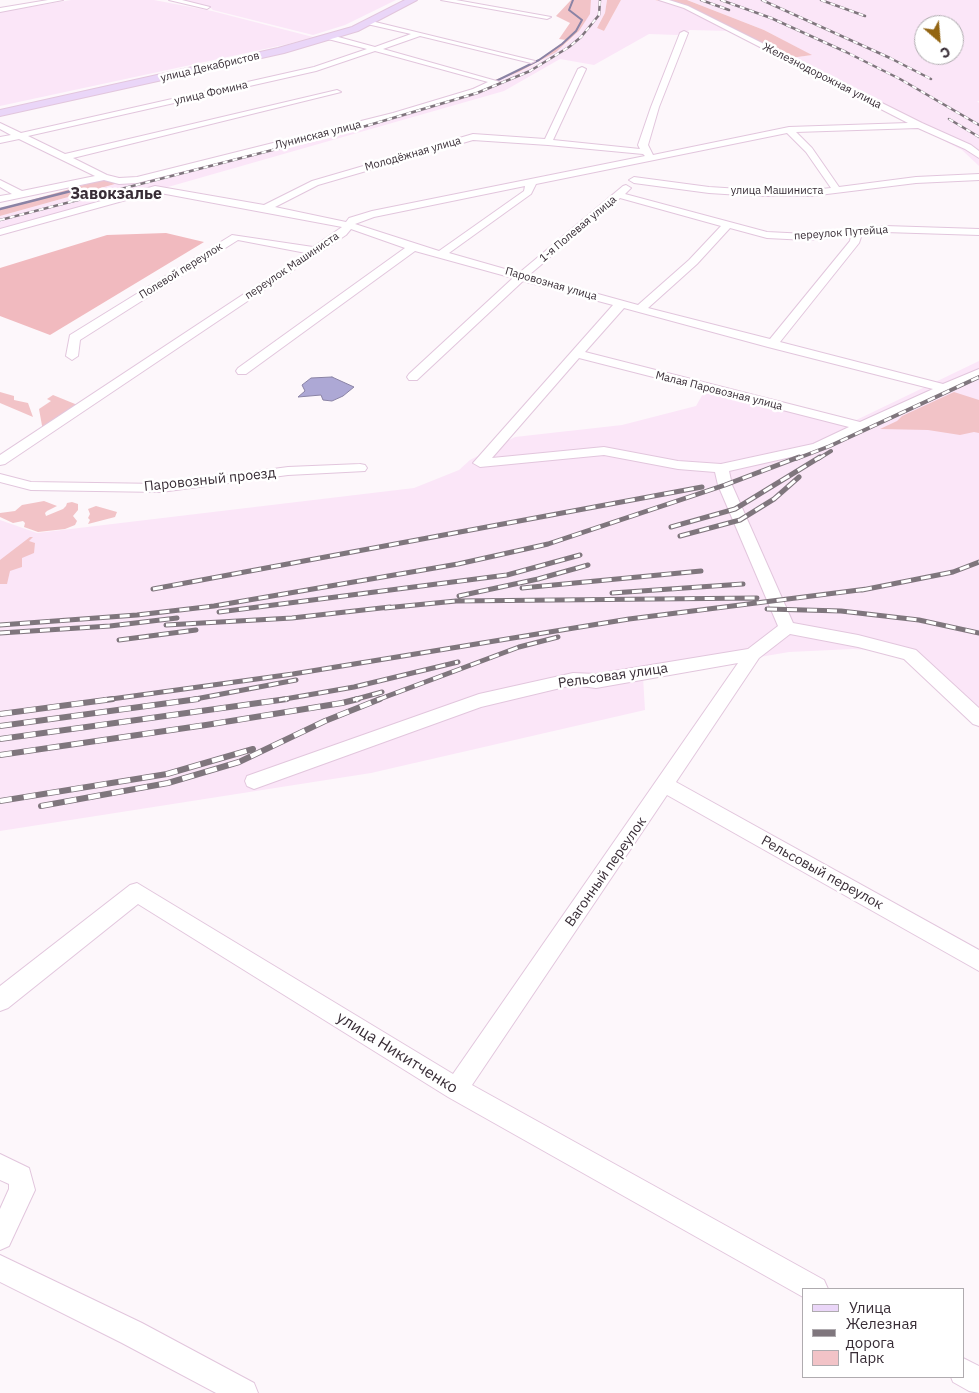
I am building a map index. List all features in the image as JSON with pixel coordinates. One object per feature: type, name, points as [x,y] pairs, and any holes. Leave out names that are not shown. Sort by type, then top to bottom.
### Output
[{"type":"street","points":[[0,10],[60,0]]},
{"type":"street","points":[[172,0],[207,7]]},
{"type":"street","name":"улица Декабристов","points":[[0,114],[260,56],[331,37],[370,22],[412,0]]},
{"type":"street","points":[[444,0],[547,17]]},
{"type":"street","name":"Железнодорожная улица","points":[[662,0],[686,7],[919,125],[968,147],[979,155]]},
{"type":"street","points":[[370,22],[531,61]]},
{"type":"street","points":[[648,155],[643,145],[655,107],[684,33]]},
{"type":"street","name":"улица Фомина","points":[[0,140],[316,69],[419,34]]},
{"type":"street","points":[[331,37],[374,49]]},
{"type":"street","name":"Лунинская улица","points":[[104,177],[119,181],[137,180],[396,116],[476,91],[496,82],[374,49]]},
{"type":"street","points":[[548,142],[582,69]]},
{"type":"street","points":[[66,157],[337,92]]},
{"type":"street","name":"переулок Машиниста","points":[[0,461],[342,233],[353,220],[372,214],[648,155],[789,130],[919,125]]},
{"type":"street","points":[[0,126],[104,177]]},
{"type":"street","points":[[789,130],[809,150],[837,190]]},
{"type":"street","name":"Молодёжная улица","points":[[265,208],[316,182],[473,137],[548,142],[648,155]]},
{"type":"street","name":"1-я Полевая улица","points":[[413,377],[522,276],[619,195],[634,180],[648,155]]},
{"type":"street","points":[[0,199],[104,177]]},
{"type":"street","name":"улица Машиниста","points":[[634,180],[708,190],[756,193],[810,193],[916,180],[979,177]]},
{"type":"street","points":[[441,254],[528,192],[532,181]]},
{"type":"street","points":[[0,183],[20,194]]},
{"type":"street","name":"Паровозная улица","points":[[0,232],[155,189],[265,208],[348,226],[414,247],[621,304],[946,389]]},
{"type":"street","name":"переулок Путейца","points":[[619,195],[767,235],[787,237],[857,233],[885,229],[979,232]]},
{"type":"street","points":[[640,309],[692,262],[727,225]]},
{"type":"street","points":[[772,344],[855,241],[857,233]]},
{"type":"street","name":"Полевой переулок","points":[[72,356],[74,338],[236,237],[315,251]]},
{"type":"street","points":[[242,371],[414,247]]},
{"type":"street","points":[[621,304],[480,463],[604,451],[678,465],[721,468],[817,447],[979,373]]},
{"type":"street","name":"Малая Паровозная улица","points":[[577,354],[863,427]]},
{"type":"street","name":"Паровозный проезд","points":[[0,478],[32,486],[161,488],[288,471],[360,468]]},
{"type":"street","points":[[721,468],[724,485],[787,628],[858,641],[910,654],[979,719]]},
{"type":"street","name":"Рельсовая улица","points":[[254,781],[479,701],[573,679],[596,681],[754,654],[787,628]]},
{"type":"street","name":"Вагонный переулок","points":[[456,1089],[754,654]]},
{"type":"street","name":"Рельсовый переулок","points":[[666,785],[979,962]]},
{"type":"street","name":"улица Никитченко","points":[[0,1000],[137,892],[456,1089],[813,1288]]},
{"type":"street","points":[[0,1166],[20,1177],[22,1190],[0,1237]]},
{"type":"street","points":[[0,1268],[132,1333],[244,1393]]},
{"type":"street","points":[[964,1373],[979,1381]]},
{"type":"shaded area","points":[[71,0],[154,0],[212,11],[313,37],[0,106],[0,12]]},
{"type":"shaded area","points":[[177,0],[396,0],[345,25],[313,35]]},
{"type":"shaded area","points":[[591,0],[607,0],[605,13],[597,28],[604,31],[621,0],[655,0],[674,4],[689,10],[730,31],[690,30],[677,35],[649,34],[594,65],[560,59],[504,91],[0,235],[0,216],[115,184],[396,114],[450,98],[519,72],[538,63],[566,44],[579,31],[589,14]]},
{"type":"shaded area","points":[[687,0],[979,0],[979,101],[977,101],[979,103],[979,166],[962,150],[783,59],[811,55],[764,30]]},
{"type":"shaded area","points":[[166,233],[204,242],[50,335],[0,316],[0,268],[107,235]]},
{"type":"shaded area","points":[[979,361],[979,728],[913,664],[882,651],[853,649],[789,652],[643,677],[645,710],[371,773],[0,831],[0,520],[37,533],[414,488],[459,470],[470,460],[515,437],[622,425],[696,406],[708,385],[848,424]]},
{"type":"shaded area","points":[[332,377],[354,387],[343,396],[332,401],[323,400],[321,395],[298,397],[305,391],[302,385],[311,378]]},
{"type":"green space","points":[[571,0],[591,0],[590,14],[579,31],[556,52],[519,72],[450,98],[396,114],[115,184],[0,216],[0,209],[108,178],[135,178],[394,113],[446,98],[487,83],[513,73],[541,58],[566,40],[559,39],[570,23],[556,16]]},
{"type":"green space","points":[[607,0],[621,0],[604,31],[597,28],[605,13]]},
{"type":"green space","points":[[655,0],[687,0],[764,30],[812,55],[783,59],[689,10],[674,4]]},
{"type":"green space","points":[[0,392],[14,396],[14,400],[28,403],[33,417],[0,403]]},
{"type":"green space","points":[[954,392],[979,400],[979,433],[974,432],[960,435],[928,430],[880,429],[897,421],[902,416]]},
{"type":"green space","points":[[53,395],[80,406],[43,431],[39,409],[51,401],[47,399]]},
{"type":"green space","points":[[44,501],[57,506],[47,511],[45,513],[46,516],[63,509],[67,503],[78,504],[78,510],[73,516],[77,521],[75,525],[65,529],[38,532],[24,527],[25,523],[23,521],[13,523],[0,517],[0,513],[15,511],[22,505]]},
{"type":"green space","points":[[96,506],[117,512],[115,517],[88,524],[90,514],[88,509]]},
{"type":"green space","points":[[30,537],[33,537],[29,541],[35,543],[34,553],[22,558],[22,567],[10,571],[7,584],[0,584],[0,560]]},
{"type":"waterway","points":[[492,83],[539,60],[562,44],[576,31],[582,20],[569,10],[573,0]]},
{"type":"waterway","points":[[0,209],[79,189]]},
{"type":"railway","points":[[0,220],[366,126],[477,93],[530,71],[569,47],[581,37],[599,15],[600,0]]},
{"type":"railway","points":[[701,0],[729,10]]},
{"type":"railway","points":[[721,0],[771,18],[846,52],[900,79],[979,125]]},
{"type":"railway","points":[[762,0],[890,58],[931,79]]},
{"type":"railway","points":[[821,0],[865,16]]},
{"type":"railway","points":[[949,119],[979,137]]},
{"type":"railway","points":[[796,459],[830,446],[979,377]]},
{"type":"railway","points":[[818,459],[831,451]]},
{"type":"railway","points":[[0,625],[137,615],[214,606],[458,564],[548,544],[725,485],[799,457]]},
{"type":"railway","points":[[671,527],[735,509],[820,457]]},
{"type":"railway","points":[[680,536],[740,520],[774,499],[799,477]]},
{"type":"railway","points":[[153,589],[702,487]]},
{"type":"railway","points":[[219,612],[507,575],[580,555]]},
{"type":"railway","points":[[862,590],[953,572],[979,562]]},
{"type":"railway","points":[[459,596],[538,579],[588,565]]},
{"type":"railway","points":[[522,588],[701,571]]},
{"type":"railway","points":[[612,593],[743,584]]},
{"type":"railway","points":[[104,700],[293,674],[629,619],[867,589]]},
{"type":"railway","points":[[385,608],[456,601],[757,598]]},
{"type":"railway","points":[[166,625],[292,618],[390,607]]},
{"type":"railway","points":[[767,609],[841,611],[919,620],[979,633]]},
{"type":"railway","points":[[0,633],[110,626],[177,618]]},
{"type":"railway","points":[[119,640],[196,630]]},
{"type":"railway","points":[[377,700],[519,647],[558,637]]},
{"type":"railway","points":[[279,700],[354,687],[458,662]]},
{"type":"railway","points":[[190,700],[296,680]]},
{"type":"railway","points":[[353,700],[382,692]]},
{"type":"railway","points":[[0,714],[113,699]]},
{"type":"railway","points":[[0,726],[198,699]]},
{"type":"railway","points":[[0,739],[287,699]]},
{"type":"railway","points":[[0,755],[206,725],[358,699]]},
{"type":"railway","points":[[41,806],[168,783],[239,762],[325,721],[380,699]]},
{"type":"railway","points":[[0,801],[167,774],[253,749]]},
{"type":"district","name":"Завокзалье","points":[[116,194]]}]
